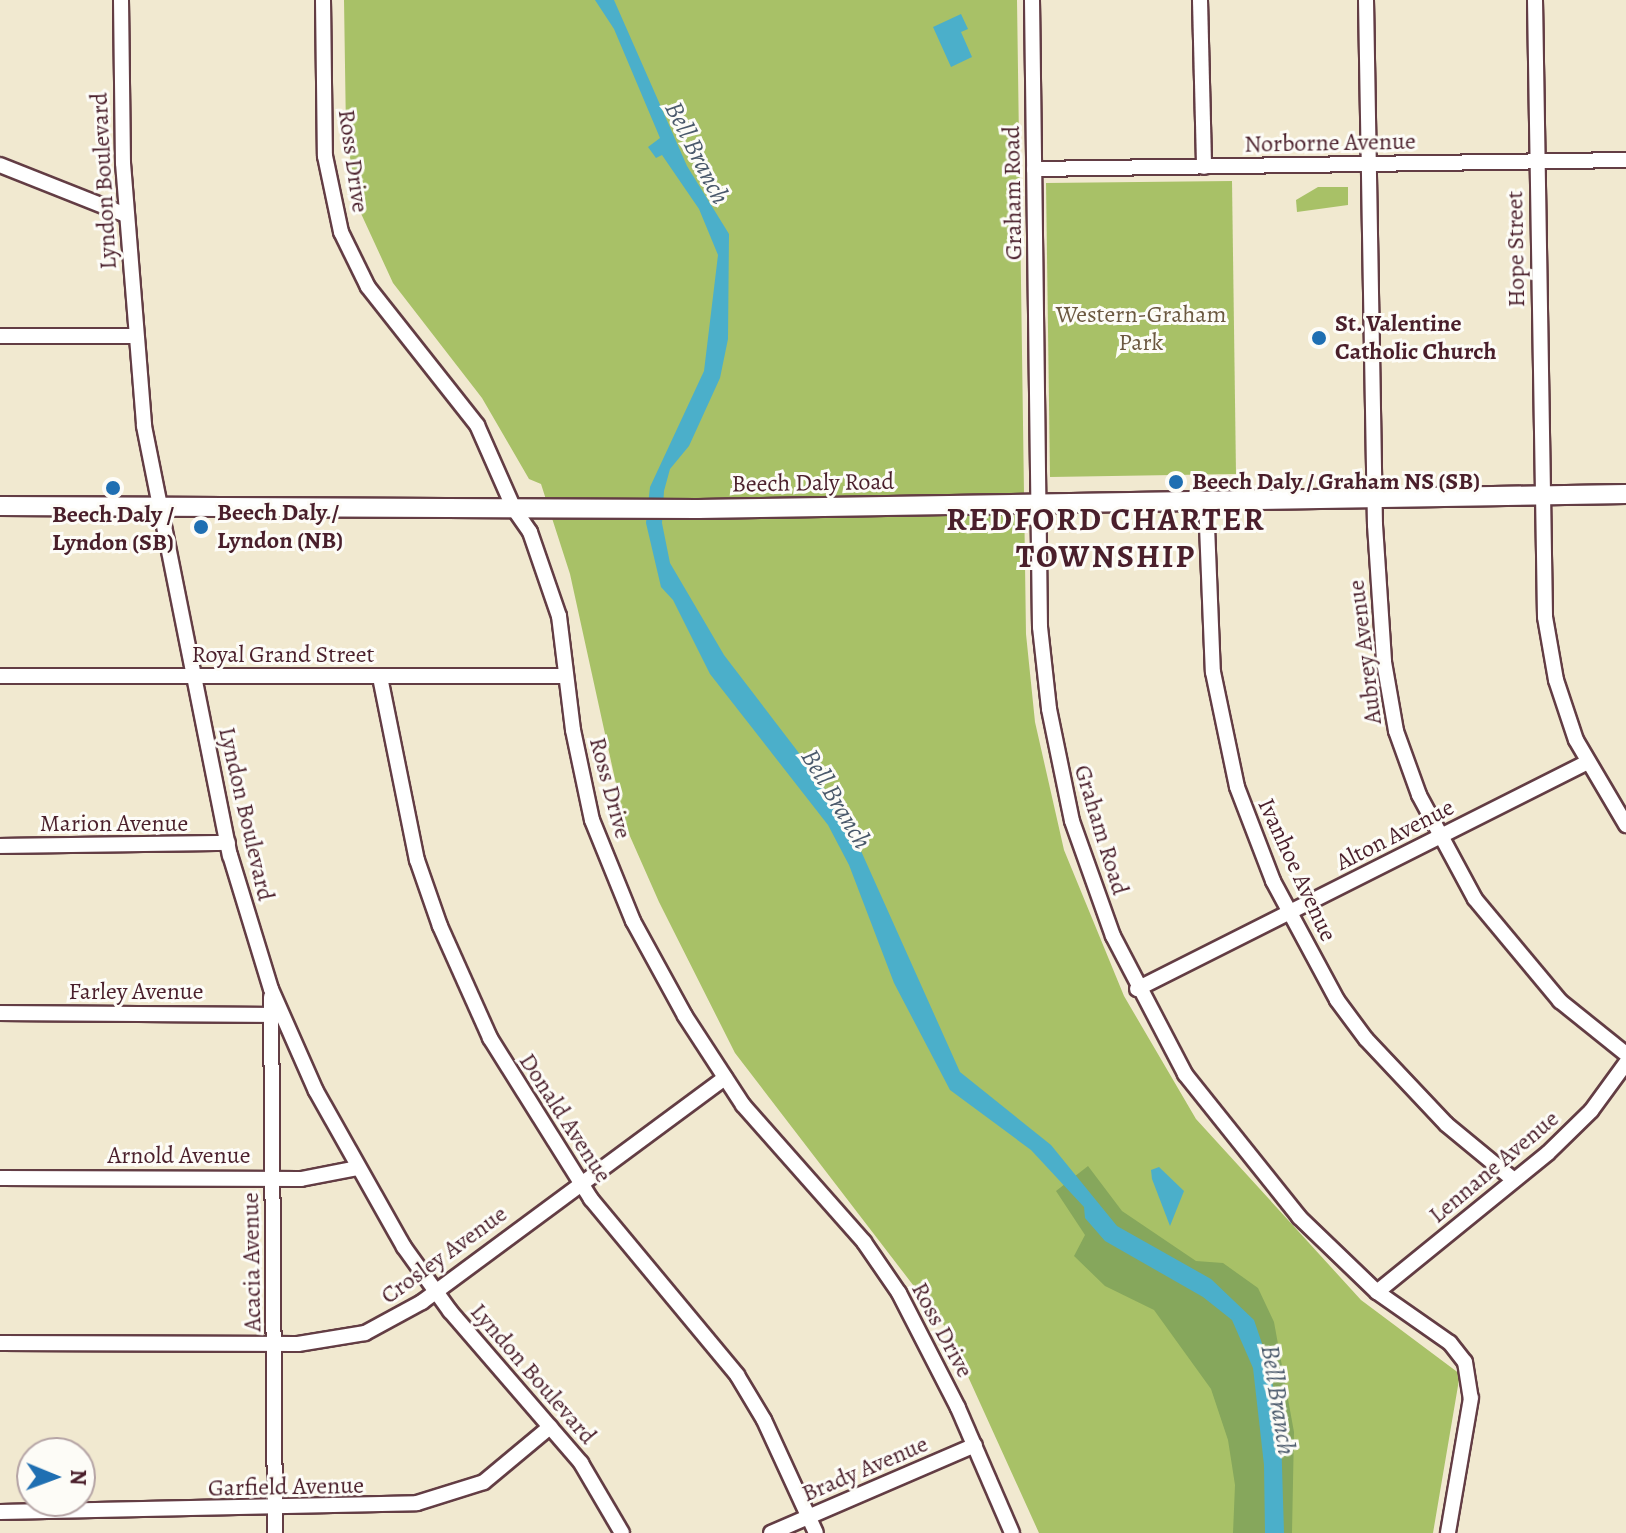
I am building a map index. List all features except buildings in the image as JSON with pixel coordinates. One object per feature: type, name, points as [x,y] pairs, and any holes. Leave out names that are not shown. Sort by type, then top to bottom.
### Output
[{"type":"main road","name":"Beech Daly Road","points":[[0,506],[698,509],[1626,494]]},
{"type":"street","name":"Lyndon Boulevard","points":[[121,0],[126,215],[135,336],[160,506],[228,843],[271,989],[357,1168],[434,1291],[593,1480],[622,1533]]},
{"type":"street","name":"Ross Drive","points":[[323,0],[325,156],[341,232],[368,287],[477,425],[514,509],[530,532],[555,604],[585,792],[606,856],[658,970],[725,1078],[764,1131],[877,1259],[924,1338],[975,1445],[1012,1533]]},
{"type":"street","name":"Graham Road","points":[[1032,0],[1040,627],[1059,767],[1088,874],[1137,989],[1185,1074],[1268,1183],[1377,1292],[1455,1348],[1470,1375],[1471,1398],[1448,1533]]},
{"type":"street","points":[[1200,0],[1204,167]]},
{"type":"street","name":"Aubrey Avenue","points":[[1366,0],[1375,499],[1389,699],[1408,767],[1439,837],[1475,899],[1521,960],[1579,1019],[1626,1054]]},
{"type":"street","name":"Hope Street","points":[[1535,0],[1541,496],[1549,652],[1586,763],[1626,825]]},
{"type":"street","name":"Norborne Avenue","points":[[1034,169],[1626,160]]},
{"type":"street","points":[[0,165],[126,215]]},
{"type":"street","points":[[0,336],[135,336]]},
{"type":"street","name":"Ivanhoe Avenue","points":[[1206,501],[1212,658],[1226,747],[1247,822],[1288,913],[1337,1000],[1366,1039],[1446,1124],[1514,1180]]},
{"type":"street","name":"Royal Grand Street","points":[[0,676],[565,676]]},
{"type":"street","name":"Donald Avenue","points":[[380,677],[400,791],[440,926],[496,1049],[580,1183],[737,1375],[764,1420],[816,1533]]},
{"type":"street","name":"Alton Avenue","points":[[1137,989],[1586,763]]},
{"type":"street","name":"Marion Avenue","points":[[0,846],[228,843]]},
{"type":"street","name":"Acacia Avenue","points":[[271,989],[275,1533]]},
{"type":"street","name":"Farley Avenue","points":[[0,1013],[272,1015]]},
{"type":"street","name":"Lennane Avenue","points":[[1377,1292],[1577,1126],[1626,1063]]},
{"type":"street","name":"Crosley Avenue","points":[[0,1343],[276,1344],[365,1333],[434,1291],[725,1078]]},
{"type":"street","name":"Arnold Avenue","points":[[0,1178],[318,1178],[357,1168]]},
{"type":"street","name":"Garfield Avenue","points":[[0,1512],[389,1506],[444,1497],[495,1475],[550,1427]]},
{"type":"street","name":"Brady Avenue","points":[[771,1533],[975,1445]]},
{"type":"green space","points":[[344,0],[1017,0],[1026,634],[1035,722],[1064,850],[1124,996],[1196,1119],[1361,1300],[1460,1374],[1433,1533],[1039,1533],[946,1328],[735,1053],[659,902],[625,825],[570,574],[541,484],[529,479],[482,398],[393,283],[358,207],[346,132]]},
{"type":"green space","name":"Western-Graham Park","points":[[1232,181],[1236,474],[1050,477],[1046,183]]},
{"type":"green space","points":[[1318,187],[1348,187],[1348,205],[1297,212],[1296,200]]},
{"type":"green space","points":[[1088,1166],[1122,1211],[1196,1261],[1223,1263],[1258,1288],[1274,1322],[1294,1432],[1292,1533],[1233,1533],[1235,1485],[1228,1440],[1211,1389],[1154,1310],[1105,1286],[1074,1256],[1085,1235],[1056,1191]]},
{"type":"water","name":"Bell Branch","points":[[595,0],[614,0],[687,166],[729,234],[728,339],[720,378],[689,446],[670,469],[664,491],[662,523],[670,563],[724,655],[815,774],[853,833],[960,1072],[1051,1145],[1117,1226],[1211,1279],[1254,1320],[1269,1364],[1281,1433],[1284,1533],[1265,1533],[1264,1465],[1253,1368],[1232,1320],[1203,1297],[1105,1241],[1085,1218],[1084,1207],[1031,1150],[950,1090],[894,983],[849,865],[828,825],[710,674],[673,600],[661,587],[646,523],[650,487],[704,371],[718,255],[699,209],[662,155],[656,158],[648,147],[660,138],[614,29]]},
{"type":"water","points":[[961,14],[968,29],[961,32],[972,57],[951,67],[933,27]]},
{"type":"water","points":[[1159,1167],[1184,1191],[1170,1226],[1152,1179],[1151,1170]]},
{"type":"place","name":"St. Valentine Catholic Church","points":[[1319,338]]},
{"type":"place","name":"Beech Daly / Graham NS (SB)","points":[[1176,482]]},
{"type":"place","name":"Beech Daly / Lyndon (SB)","points":[[113,488]]},
{"type":"place","name":"Beech Daly / Lyndon (NB)","points":[[201,527]]},
{"type":"district","name":"REDFORD CHARTER TOWNSHIP","points":[[1106,538]]}]
